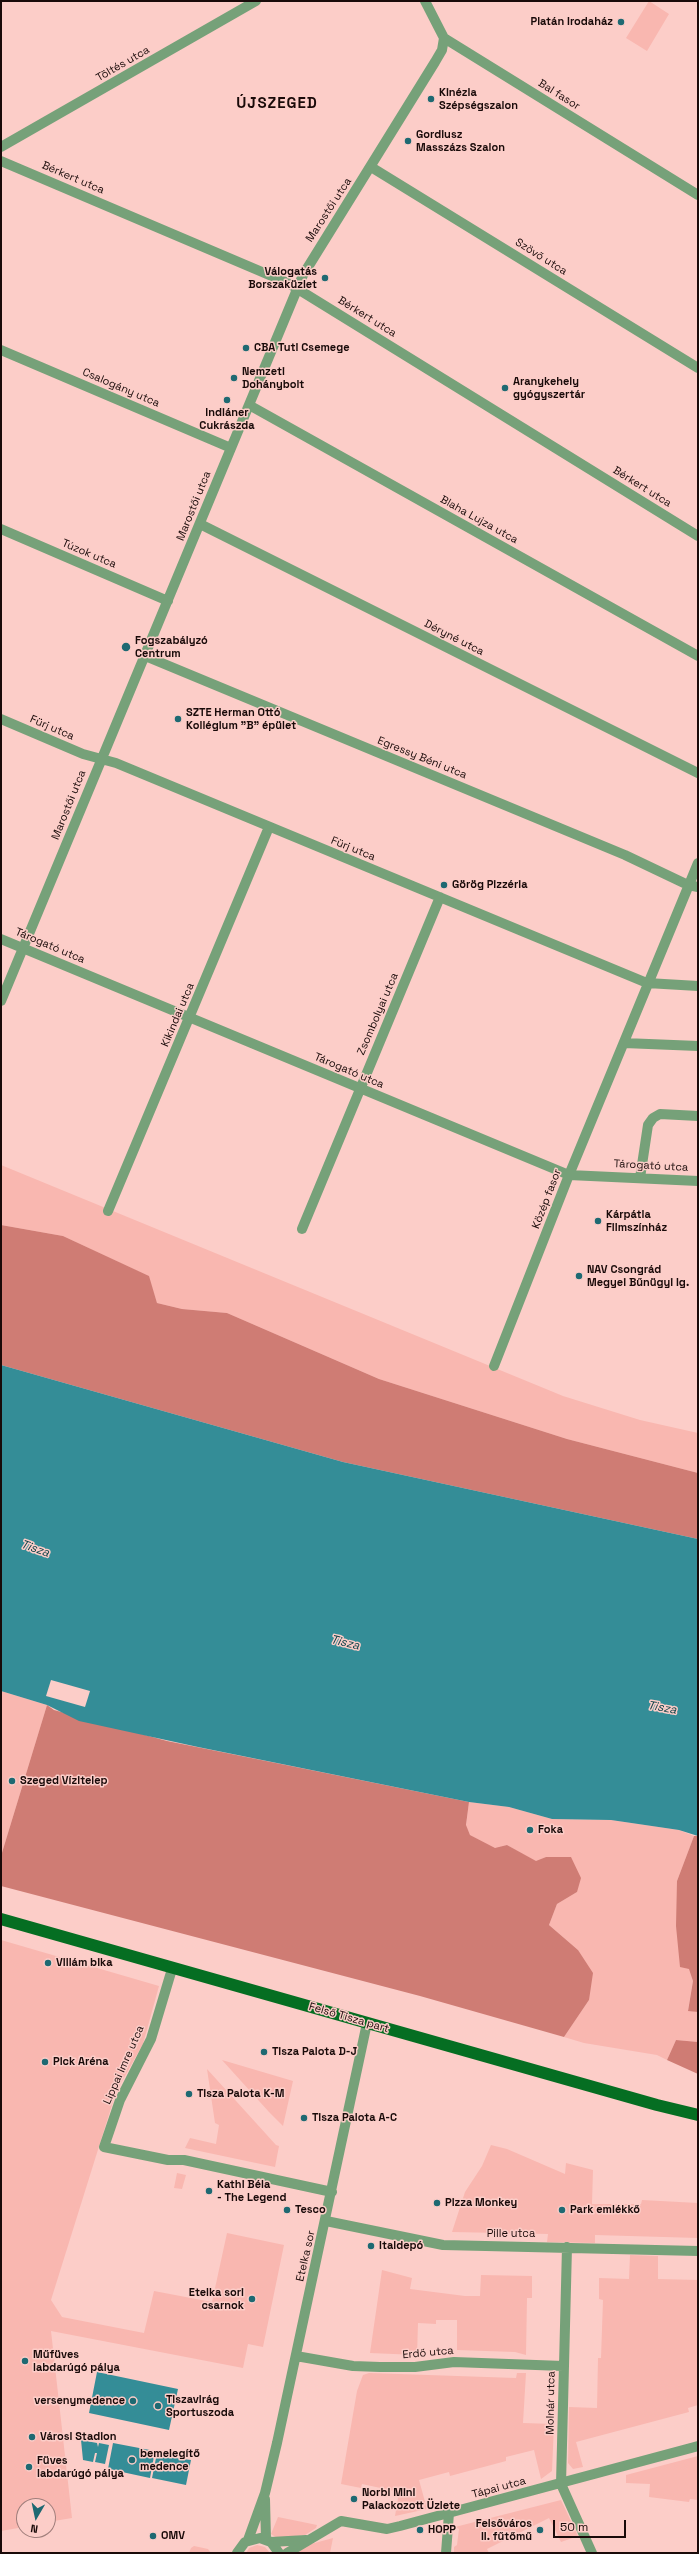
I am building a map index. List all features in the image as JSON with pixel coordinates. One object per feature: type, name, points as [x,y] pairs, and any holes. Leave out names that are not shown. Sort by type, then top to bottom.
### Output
[{"type":"main road","name":"Felső Tisza part","points":[[1,1919],[172,1969],[698,2115]]},
{"type":"street","name":"Töltés utca","points":[[1,147],[256,1]]},
{"type":"street","points":[[425,1],[444,38]]},
{"type":"street","name":"Marostői utca","points":[[1,1000],[298,288],[312,258],[371,167],[442,50],[444,38]]},
{"type":"street","name":"Bal fasor","points":[[444,38],[698,195]]},
{"type":"street","name":"Bérkert utca","points":[[1,161],[298,288],[698,536]]},
{"type":"street","name":"Szövő utca","points":[[371,167],[698,368]]},
{"type":"street","name":"Csalogány utca","points":[[1,350],[231,448]]},
{"type":"street","name":"Blaha Lujza utca","points":[[249,404],[698,656]]},
{"type":"street","name":"Déryné utca","points":[[200,524],[698,773]]},
{"type":"street","name":"Túzok utca","points":[[1,529],[168,601]]},
{"type":"street","name":"Egressy Béni utca","points":[[145,656],[625,854],[693,886]]},
{"type":"street","name":"Fürj utca","points":[[1,719],[83,754],[101,758],[647,983],[698,986]]},
{"type":"street","name":"Kikindai utca","points":[[108,1211],[269,827]]},
{"type":"street","name":"Közép fasor","points":[[494,1366],[569,1175],[624,1043],[647,983],[693,886],[698,863]]},
{"type":"street","name":"Zsombolyai utca","points":[[302,1229],[440,897]]},
{"type":"street","name":"Tárogató utca","points":[[1,939],[569,1175],[698,1181]]},
{"type":"street","points":[[624,1043],[698,1046]]},
{"type":"street","points":[[640,1178],[648,1125],[653,1118],[660,1114],[698,1116]]},
{"type":"street","name":"Lippai Imre utca","points":[[172,1969],[149,2044],[120,2100],[104,2147],[168,2160],[184,2160],[332,2192]]},
{"type":"street","name":"Etelka sor","points":[[248,2540],[265,2493],[326,2221],[367,2023]]},
{"type":"street","name":"Pille utca","points":[[326,2221],[443,2244],[698,2251]]},
{"type":"street","name":"Molnár utca","points":[[567,2247],[561,2484],[592,2553]]},
{"type":"street","name":"Erdő utca","points":[[296,2356],[353,2366],[415,2367],[454,2362],[563,2366]]},
{"type":"street","name":"Tápai utca","points":[[287,2553],[341,2522],[387,2529],[561,2484],[698,2446]]},
{"type":"street","name":"Etelka sor","points":[[265,2493],[269,2541]]},
{"type":"street","points":[[446,2553],[449,2513]]},
{"type":"street","name":"Tápai utca","points":[[248,2540],[260,2538],[269,2541],[308,2540]]},
{"type":"street","points":[[237,2553],[242,2545],[248,2540]]},
{"type":"street","points":[[269,2541],[278,2553]]},
{"type":"shaded area","points":[[649,1],[669,14],[647,51],[626,38]]},
{"type":"shaded area","points":[[1,1165],[563,1396],[640,1420],[698,1433],[698,1473],[567,1439],[379,1379],[227,1313],[182,1309],[157,1303],[148,1276],[63,1236],[1,1225]]},
{"type":"shaded area","points":[[1,1225],[63,1236],[149,1276],[157,1303],[182,1309],[227,1313],[379,1379],[567,1439],[698,1473],[698,1539],[343,1462],[1,1365]]},
{"type":"shaded area","name":"Szeged Vízitelep","points":[[1,1691],[47,1705],[1,1856]]},
{"type":"shaded area","points":[[47,1705],[54,1710],[167,1741],[469,1802],[466,1825],[470,1835],[495,1848],[507,1845],[536,1861],[546,1857],[571,1857],[581,1878],[577,1892],[557,1904],[549,1925],[578,1950],[593,1973],[589,2000],[564,2037],[420,1996],[1,1886],[1,1856]]},
{"type":"shaded area","points":[[469,1802],[509,1807],[552,1819],[611,1820],[679,1830],[694,1836],[677,1881],[693,1981],[688,2010],[698,2012],[698,2042],[676,2040],[667,2060],[657,2055],[584,2043],[564,2037],[589,2000],[578,1950],[549,1925],[557,1904],[577,1892],[546,1857],[536,1862],[507,1845],[495,1849],[470,1835],[466,1826]]},
{"type":"shaded area","points":[[694,1836],[698,1836],[698,2012],[688,2011],[693,1981],[689,1969],[680,1967],[676,1926],[677,1881]]},
{"type":"shaded area","points":[[1,1940],[159,1986],[143,2044],[116,2092],[51,2300],[62,2317],[144,2333],[154,2291],[212,2302],[227,2233],[284,2245],[263,2347],[248,2344],[243,2368],[51,2331],[72,2518],[56,2521],[56,2498],[16,2498],[16,2528],[1,2531]]},
{"type":"shaded area","points":[[676,2040],[698,2042],[698,2074],[667,2060]]},
{"type":"shaded area","points":[[222,2060],[293,2081],[283,2126],[269,2112]]},
{"type":"shaded area","points":[[207,2069],[276,2145],[279,2146],[275,2167],[185,2148],[190,2138],[216,2144],[219,2125],[215,2123]]},
{"type":"shaded area","points":[[491,2145],[507,2149],[565,2174],[566,2163],[593,2170],[592,2204],[641,2204],[642,2200],[698,2203],[698,2238],[595,2235],[595,2243],[547,2242],[548,2234],[452,2232],[465,2192],[482,2166]]},
{"type":"shaded area","points":[[177,2173],[186,2175],[182,2189],[174,2188]]},
{"type":"shaded area","points":[[630,2255],[658,2256],[658,2279],[698,2280],[698,2405],[688,2408],[689,2412],[576,2442],[583,2467],[573,2469],[568,2463],[569,2407],[597,2408],[598,2358],[601,2358],[603,2300],[599,2299],[599,2278],[629,2279]]},
{"type":"shaded area","points":[[382,2270],[412,2278],[410,2289],[465,2296],[480,2296],[481,2275],[532,2276],[532,2298],[527,2298],[526,2355],[515,2352],[457,2350],[457,2320],[436,2320],[436,2324],[418,2323],[417,2355],[370,2353]]},
{"type":"shaded area","points":[[369,2373],[516,2378],[517,2373],[526,2373],[523,2423],[554,2424],[552,2471],[541,2479],[534,2450],[506,2457],[506,2461],[450,2476],[449,2472],[419,2480],[427,2509],[395,2516],[399,2492],[362,2484],[361,2488],[341,2484],[357,2391],[363,2375]]},
{"type":"shaded area","points":[[698,2456],[698,2500],[690,2499],[689,2502],[649,2497],[650,2484],[626,2483],[626,2475]]},
{"type":"shaded area","points":[[561,2500],[578,2536],[561,2542],[549,2518],[487,2549],[489,2553],[454,2553],[454,2547],[457,2545],[459,2529],[455,2527]]},
{"type":"shaded area","points":[[278,2517],[317,2525],[316,2528],[305,2535],[277,2538],[271,2534]]},
{"type":"shaded area","points":[[333,2538],[330,2553],[293,2553],[311,2544]]},
{"type":"shaded area","points":[[257,2545],[265,2547],[270,2553],[246,2553],[249,2548]]},
{"type":"shaded area","points":[[194,2546],[208,2549],[211,2553],[189,2553],[191,2548]]},
{"type":"water","name":"Tisza","points":[[1,1365],[343,1462],[698,1539],[698,1836],[679,1830],[611,1820],[552,1819],[509,1807],[469,1802],[198,1747],[79,1721],[47,1705],[1,1691]]},
{"type":"water","name":"versenymedence","points":[[97,2372],[178,2389],[169,2430],[89,2413]]},
{"type":"water","points":[[81,2440],[97,2443],[98,2447],[99,2443],[109,2445],[105,2464],[95,2462],[97,2453],[95,2453],[93,2462],[83,2460]]},
{"type":"water","name":"bemelegítő medence","points":[[113,2443],[155,2451],[150,2478],[108,2469]]},
{"type":"water","points":[[157,2453],[167,2455],[167,2457],[191,2460],[186,2485],[152,2478]]},
{"type":"pier","points":[[51,1680],[90,1691],[85,1707],[46,1696]]},
{"type":"place","name":"Platán Irodaház","points":[[621,22]]},
{"type":"place","name":"Kinézia Szépségszalon","points":[[431,99]]},
{"type":"place","name":"Gordiusz Masszázs Szalon","points":[[408,141]]},
{"type":"place","name":"Válogatás Borszaküzlet","points":[[325,278]]},
{"type":"place","name":"CBA Tuti Csemege","points":[[246,348]]},
{"type":"place","name":"Nemzeti Dohánybolt","points":[[234,378]]},
{"type":"place","name":"Aranykehely gyógyszertár","points":[[505,388]]},
{"type":"place","name":"Indiáner Cukrászda","points":[[227,400]]},
{"type":"place","name":"Fogszabályzó Centrum","points":[[126,647]]},
{"type":"place","name":"SZTE Herman Ottó Kollégium \"B\" épület","points":[[178,719]]},
{"type":"place","name":"Görög Pizzéria","points":[[444,885]]},
{"type":"place","name":"Kárpátia Filmszínház","points":[[598,1221]]},
{"type":"place","name":"NAV Csongrád Megyei Bűnügyi Ig.","points":[[579,1276]]},
{"type":"place","name":"Szeged Vízitelep","points":[[12,1781]]},
{"type":"place","name":"Foka","points":[[530,1830]]},
{"type":"place","name":"Villám bika","points":[[48,1963]]},
{"type":"place","name":"Tisza Palota D-J","points":[[264,2052]]},
{"type":"place","name":"Pick Aréna","points":[[45,2062]]},
{"type":"place","name":"Tisza Palota K-M","points":[[189,2094]]},
{"type":"place","name":"Tisza Palota A-C","points":[[304,2118]]},
{"type":"place","name":"Kathi Béla - The Legend","points":[[209,2191]]},
{"type":"place","name":"Pizza Monkey","points":[[437,2203]]},
{"type":"place","name":"Tesco","points":[[287,2210]]},
{"type":"place","name":"Park emlékkő","points":[[562,2210]]},
{"type":"place","name":"Italdepó","points":[[371,2246]]},
{"type":"place","name":"Etelka sori csarnok","points":[[252,2299]]},
{"type":"place","name":"Műfüves labdarúgó pálya","points":[[25,2361]]},
{"type":"place","name":"versenymedence","points":[[133,2401]]},
{"type":"place","name":"Tiszavirág Sportuszoda","points":[[158,2406]]},
{"type":"place","name":"Városi Stadion","points":[[32,2437]]},
{"type":"place","name":"bemelegítő medence","points":[[132,2460]]},
{"type":"place","name":"Füves labdarúgó pálya","points":[[29,2467]]},
{"type":"place","name":"Norbi Mini Palackozott Üzlete","points":[[354,2499]]},
{"type":"place","name":"HOPP","points":[[420,2530]]},
{"type":"place","name":"Felsőváros II. fűtőmű","points":[[540,2530]]},
{"type":"place","name":"OMV","points":[[153,2536]]},
{"type":"district","name":"ÚJSZEGED","points":[[277,104]]}]
